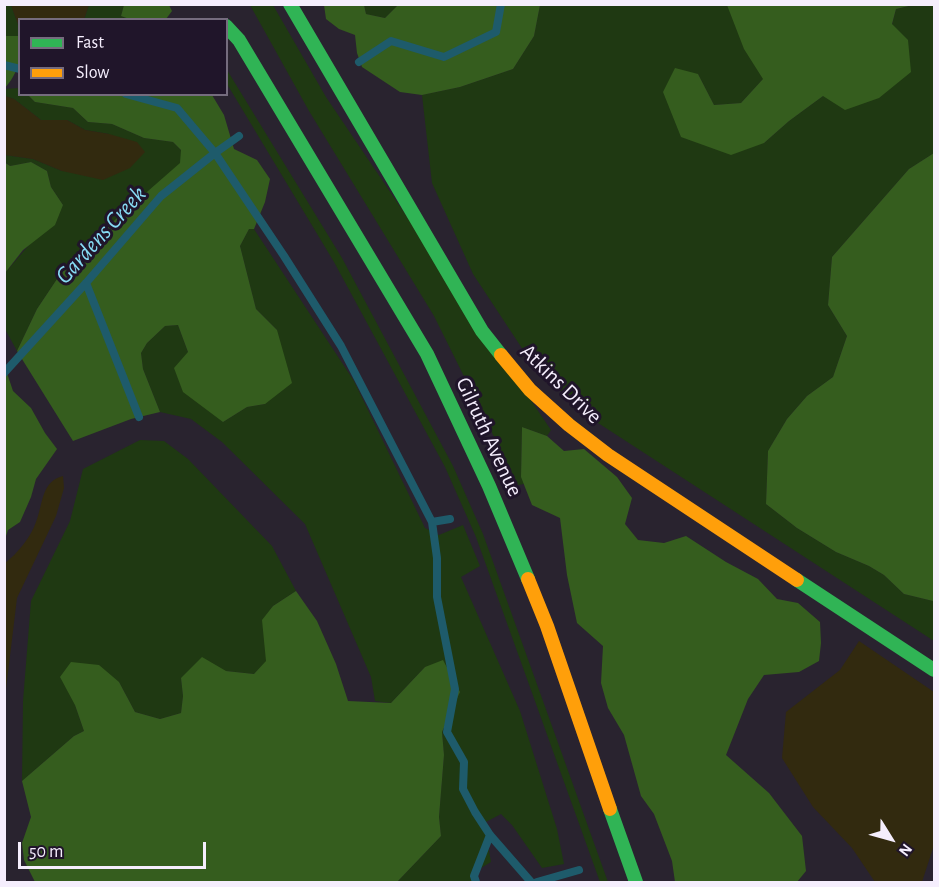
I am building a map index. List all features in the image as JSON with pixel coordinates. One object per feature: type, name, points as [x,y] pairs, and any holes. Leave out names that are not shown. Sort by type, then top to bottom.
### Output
[{"type":"street","name":"Atkins Drive","points":[[290,4],[482,331],[531,390],[562,419],[608,455],[934,670]]},
{"type":"street","name":"Gilruth Avenue","points":[[228,23],[427,354],[489,486],[547,626],[636,882]]},
{"type":"green space","points":[[89,4],[124,5],[121,16],[126,18],[85,18]]},
{"type":"green space","points":[[5,5],[11,5],[18,24],[18,36],[5,36]]},
{"type":"green space","points":[[124,5],[169,5],[172,11],[167,18],[121,16]]},
{"type":"green space","points":[[250,5],[273,5],[326,97],[551,430],[547,436],[522,427],[521,476],[524,484],[518,485],[434,316],[309,111]]},
{"type":"green space","points":[[324,5],[364,5],[366,14],[385,18],[398,5],[540,5],[534,36],[513,69],[460,87],[422,95],[400,92],[362,67],[357,53],[355,35],[339,29],[326,19]]},
{"type":"green space","points":[[364,5],[398,5],[385,18],[366,14]]},
{"type":"green space","points":[[540,5],[836,5],[798,41],[741,103],[714,105],[698,74],[663,92],[764,143],[823,96],[892,25],[896,9],[913,5],[934,5],[934,153],[909,169],[832,257],[828,305],[847,336],[833,377],[807,396],[787,419],[768,451],[766,504],[797,528],[836,552],[884,575],[904,594],[933,601],[934,641],[595,421],[535,368],[473,274],[432,183],[422,95],[460,87],[513,69],[534,36]]},
{"type":"green space","points":[[727,5],[913,5],[896,9],[892,24],[908,40],[911,72],[879,98],[845,110],[823,96],[764,143],[731,155],[681,137],[663,92],[675,68],[698,74],[714,105],[741,103],[763,79],[744,49]]},
{"type":"green space","points":[[4,36],[18,36],[18,64],[14,76],[5,88]]},
{"type":"green space","points":[[228,72],[342,258],[453,466],[483,534],[608,882],[600,882],[476,537],[445,467],[334,262],[228,86]]},
{"type":"green space","points":[[18,88],[18,96],[29,96],[35,102],[73,108],[88,122],[112,124],[144,138],[173,142],[181,150],[181,163],[116,219],[61,273],[37,309],[17,351],[5,329],[5,273],[63,205],[51,187],[47,171],[31,162],[10,166],[5,162],[5,155],[33,159],[62,171],[109,134],[85,130],[67,120],[41,120],[14,99],[5,96],[4,89]]},
{"type":"green space","points":[[29,96],[213,96],[224,115],[234,149],[257,160],[270,179],[265,202],[254,229],[249,229],[240,246],[256,309],[277,330],[292,383],[265,404],[247,407],[223,422],[183,392],[174,368],[188,352],[178,325],[165,326],[147,343],[141,353],[143,369],[160,412],[131,419],[73,441],[17,351],[37,309],[61,273],[116,219],[180,163],[181,150],[173,142],[144,138],[112,124],[88,122],[73,108],[35,102]]},
{"type":"green space","points":[[934,153],[934,603],[904,594],[884,575],[836,552],[797,528],[766,504],[768,451],[787,419],[807,396],[833,377],[847,336],[828,305],[832,257],[909,169]]},
{"type":"green space","points":[[4,162],[10,166],[31,162],[47,171],[51,187],[63,205],[55,225],[23,250],[5,273]]},
{"type":"green space","points":[[249,229],[254,229],[354,381],[425,528],[439,535],[463,525],[480,566],[461,577],[520,711],[557,829],[564,864],[542,868],[512,825],[501,814],[484,823],[491,862],[476,871],[476,882],[397,882],[441,836],[439,817],[444,755],[442,732],[460,692],[425,667],[391,703],[375,701],[371,677],[305,524],[222,442],[191,419],[160,412],[143,369],[141,353],[147,343],[165,326],[178,325],[188,352],[223,422],[247,407],[265,404],[277,330],[256,309],[240,246]]},
{"type":"green space","points":[[5,367],[13,391],[31,408],[57,449],[36,479],[20,522],[8,530],[5,539]]},
{"type":"green space","points":[[522,427],[547,436],[564,451],[584,449],[617,477],[632,498],[625,524],[638,540],[664,543],[686,536],[726,562],[758,579],[777,599],[798,603],[820,622],[819,661],[799,672],[764,675],[748,699],[726,755],[769,793],[802,836],[806,871],[797,882],[675,882],[672,861],[654,814],[641,796],[624,735],[608,708],[601,683],[603,646],[577,623],[567,575],[560,518],[532,505],[521,477]]},
{"type":"green space","points":[[140,440],[164,441],[188,459],[272,546],[296,591],[273,606],[263,620],[267,661],[254,674],[226,671],[181,678],[183,696],[181,713],[160,719],[135,712],[119,682],[75,705],[84,731],[74,736],[22,781],[23,701],[31,601],[70,521],[83,469]]},
{"type":"green space","points":[[296,591],[317,621],[336,664],[348,701],[391,703],[425,667],[443,660],[460,692],[442,732],[444,755],[439,817],[441,836],[397,882],[35,882],[24,860],[22,843],[31,817],[22,781],[74,736],[84,731],[75,705],[60,677],[71,662],[99,665],[119,682],[135,712],[160,719],[181,713],[183,696],[181,678],[202,657],[226,671],[254,674],[266,661],[262,620],[273,606]]},
{"type":"sand","points":[[11,4],[89,5],[84,18],[18,18],[18,24]]},
{"type":"sand","points":[[5,96],[14,99],[41,120],[67,120],[85,130],[137,142],[145,152],[130,168],[103,180],[62,171],[33,159],[5,155]]},
{"type":"sand","points":[[63,476],[64,488],[56,516],[17,598],[6,689],[5,773],[5,563],[19,550],[31,533],[50,483]]},
{"type":"sand","points":[[859,641],[934,692],[934,845],[922,882],[875,882],[852,848],[813,807],[782,758],[786,712],[840,670]]},
{"type":"waterway","name":"Gardens Creek","points":[[359,62],[391,41],[444,57],[496,32],[501,4]]},
{"type":"waterway","points":[[4,65],[18,68]]},
{"type":"waterway","points":[[133,96],[177,108],[215,153],[341,346],[432,522],[450,519]]},
{"type":"waterway","name":"Gardens Creek","points":[[4,373],[161,196],[239,136]]},
{"type":"waterway","points":[[86,283],[139,417]]},
{"type":"waterway","points":[[432,522],[437,558],[437,597],[455,689],[447,732],[464,762],[463,789],[475,812],[490,835],[531,882]]},
{"type":"waterway","points":[[476,882],[474,876],[490,835]]},
{"type":"waterway","points":[[537,882],[579,870]]},
{"type":"traffic: fast","points":[[290,4],[482,331],[501,355]]},
{"type":"traffic: fast","points":[[228,28],[239,40],[427,354],[489,486],[528,579]]},
{"type":"traffic: fast","points":[[797,580],[934,670]]},
{"type":"traffic: fast","points":[[610,809],[636,882]]},
{"type":"traffic: slow","points":[[501,355],[530,390],[569,425],[608,455],[797,580]]},
{"type":"traffic: slow","points":[[528,579],[547,626],[610,809]]}]
